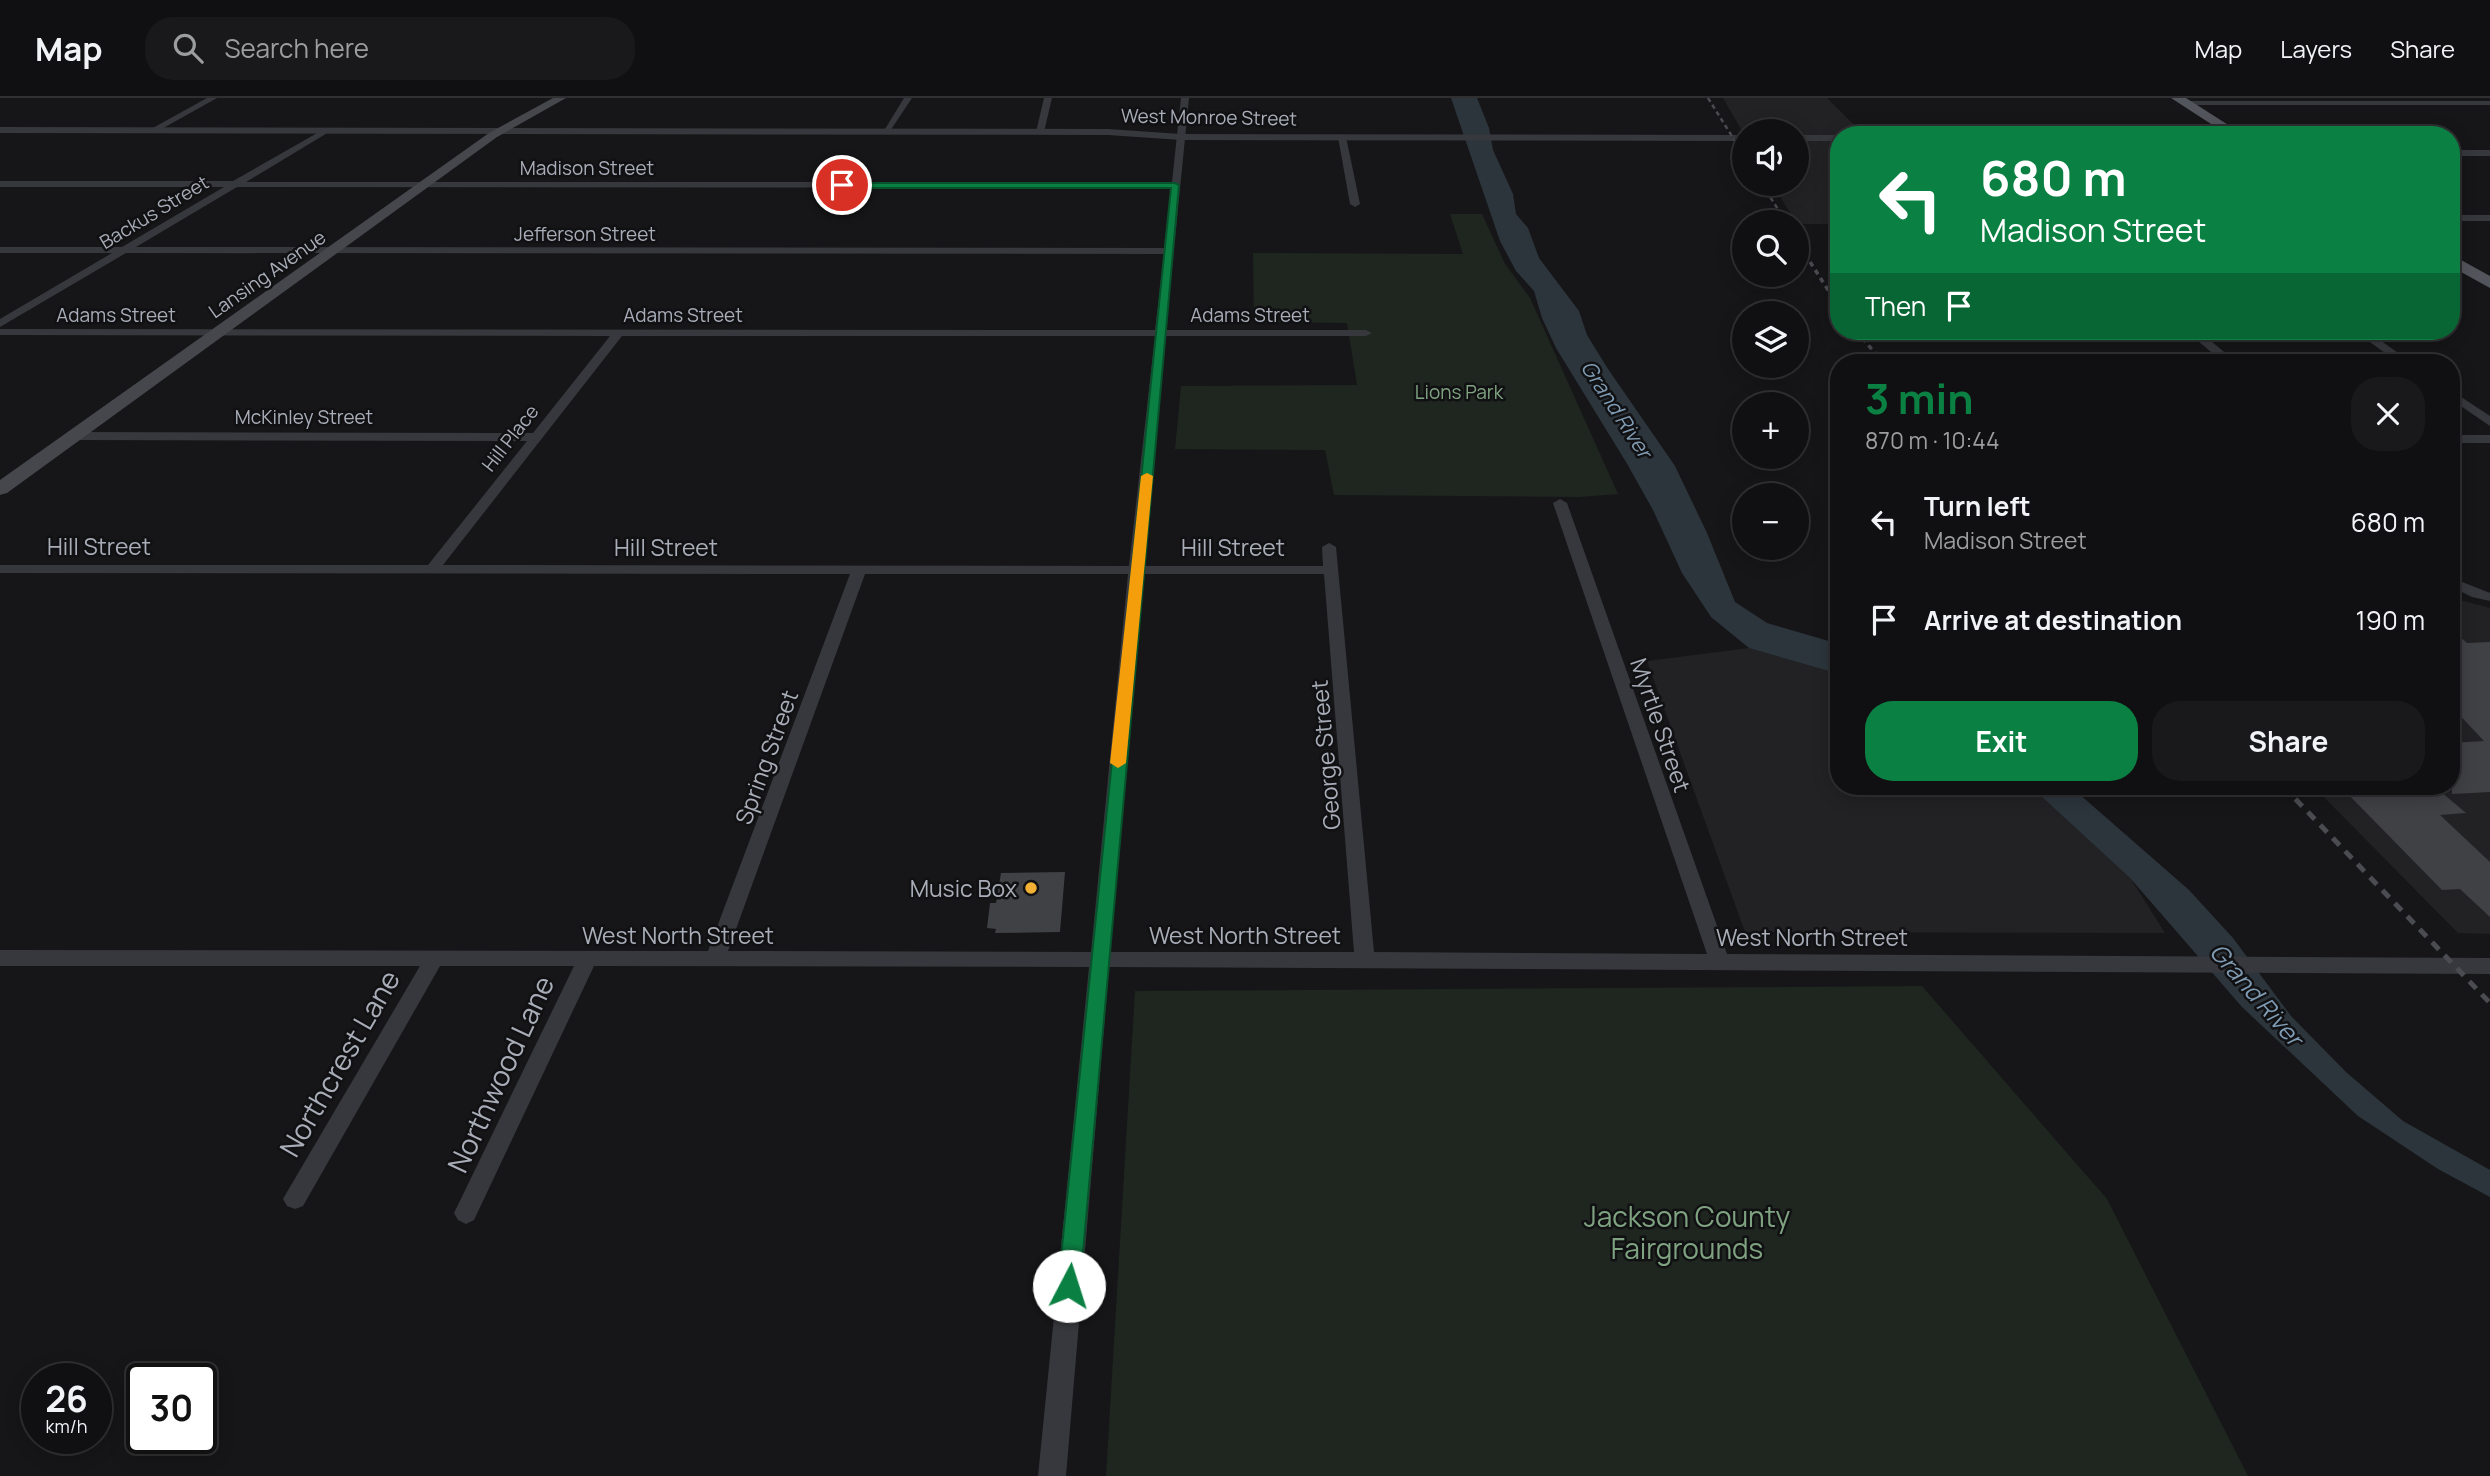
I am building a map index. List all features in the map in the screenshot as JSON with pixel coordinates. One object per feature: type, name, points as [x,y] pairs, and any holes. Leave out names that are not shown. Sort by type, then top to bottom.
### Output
[{"type":"main road","name":"Lansing Avenue","points":[[0,489],[423,185],[501,131],[561,98]]},
{"type":"main road","points":[[2181,101],[2223,126]]},
{"type":"main road","points":[[2460,265],[2490,283]]},
{"type":"street","points":[[155,130],[213,98]]},
{"type":"street","points":[[886,132],[908,98]]},
{"type":"street","points":[[1040,132],[1048,98]]},
{"type":"street","points":[[1052,1476],[1136,570],[1185,98]]},
{"type":"street","points":[[2181,101],[2490,103]]},
{"type":"street","name":"West Monroe Street","points":[[0,130],[1108,132],[1181,137],[1732,138]]},
{"type":"street","name":"Backus Street","points":[[0,324],[326,130]]},
{"type":"street","points":[[1342,137],[1354,204]]},
{"type":"street","points":[[1809,138],[1830,138]]},
{"type":"street","points":[[2460,153],[2490,153]]},
{"type":"street","name":"Madison Street","points":[[0,184],[1175,185]]},
{"type":"street","points":[[2460,218],[2490,218]]},
{"type":"street","name":"Jefferson Street","points":[[0,250],[1170,251]]},
{"type":"street","name":"Adams Street","points":[[0,332],[1366,333]]},
{"type":"street","name":"Hill Place","points":[[432,570],[619,332]]},
{"type":"street","points":[[2203,340],[2220,354]]},
{"type":"street","points":[[2373,340],[2393,354]]},
{"type":"street","points":[[2460,401],[2490,422]]},
{"type":"street","name":"McKinley Street","points":[[73,436],[534,437]]},
{"type":"street","points":[[2460,439],[2490,439]]},
{"type":"street","name":"Myrtle Street","points":[[1560,503],[1719,961]]},
{"type":"street","name":"George Street","points":[[1329,547],[1365,960]]},
{"type":"street","name":"Hill Street","points":[[0,569],[1331,570]]},
{"type":"street","name":"Spring Street","points":[[715,960],[859,570]]},
{"type":"street","points":[[2460,586],[2490,597]]},
{"type":"street","name":"West North Street","points":[[0,958],[1099,959],[2490,966]]},
{"type":"street","name":"Northcrest Lane","points":[[295,1199],[435,958]]},
{"type":"street","name":"Northwood Lane","points":[[466,1213],[587,960]]},
{"type":"shaded area","points":[[1723,98],[1827,98],[1855,126],[1830,126],[1830,224],[1809,224],[1809,210],[1788,210],[1780,196],[1809,196],[1809,119],[1735,119]]},
{"type":"shaded area","points":[[2460,600],[2490,608],[2490,934],[2458,933],[2322,795],[2460,795]]},
{"type":"shaded area","points":[[1749,648],[1830,671],[1830,795],[2040,795],[2131,879],[2165,933],[1745,932],[1647,661]]},
{"type":"green space","name":"Lions Park","points":[[1450,214],[1482,214],[1505,264],[1530,298],[1618,494],[1580,497],[1334,495],[1325,450],[1175,449],[1181,386],[1357,385],[1347,323],[1254,322],[1253,253],[1463,254]]},
{"type":"green space","name":"Jackson County Fairgrounds","points":[[1922,986],[2107,1199],[2248,1476],[1106,1476],[1135,991]]},
{"type":"water","name":"Grand River","points":[[1451,98],[1477,98],[1489,128],[1493,150],[1513,194],[1516,214],[1528,228],[1539,258],[1579,311],[1587,335],[1608,369],[1675,466],[1707,533],[1735,602],[1767,623],[1830,641],[1830,671],[1749,648],[1711,617],[1682,573],[1653,510],[1626,462],[1556,348],[1542,318],[1534,291],[1516,271],[1500,241]]},
{"type":"water","name":"Grand River","points":[[2040,795],[2080,795],[2189,890],[2233,938],[2291,1016],[2346,1072],[2403,1121],[2490,1170],[2490,1197],[2438,1169],[2358,1116],[2242,1007],[2131,879]]},
{"type":"building","points":[[2460,637],[2467,643],[2490,642],[2490,792],[2460,794],[2460,742],[2484,741],[2460,716]]},
{"type":"building","points":[[2349,795],[2445,795],[2466,813],[2440,815],[2490,862],[2490,917],[2460,889],[2442,890]]},
{"type":"building","name":"Music Box","points":[[1065,872],[1060,932],[995,933],[996,929],[987,928],[990,903],[996,903],[1001,873]]},
{"type":"railway","points":[[1708,98],[1732,136]]},
{"type":"railway","points":[[1770,196],[1778,210]]},
{"type":"railway","points":[[1809,260],[1830,293]]},
{"type":"railway","points":[[1864,340],[1876,354]]},
{"type":"railway","points":[[2292,795],[2490,1003]]},
{"type":"slow traffic","points":[[1118,763],[1147,476]]},
{"type":"place","name":"Music Box","points":[[1031,888]]},
{"type":"route","points":[[842,185],[1175,185],[1069,1286]]}]
